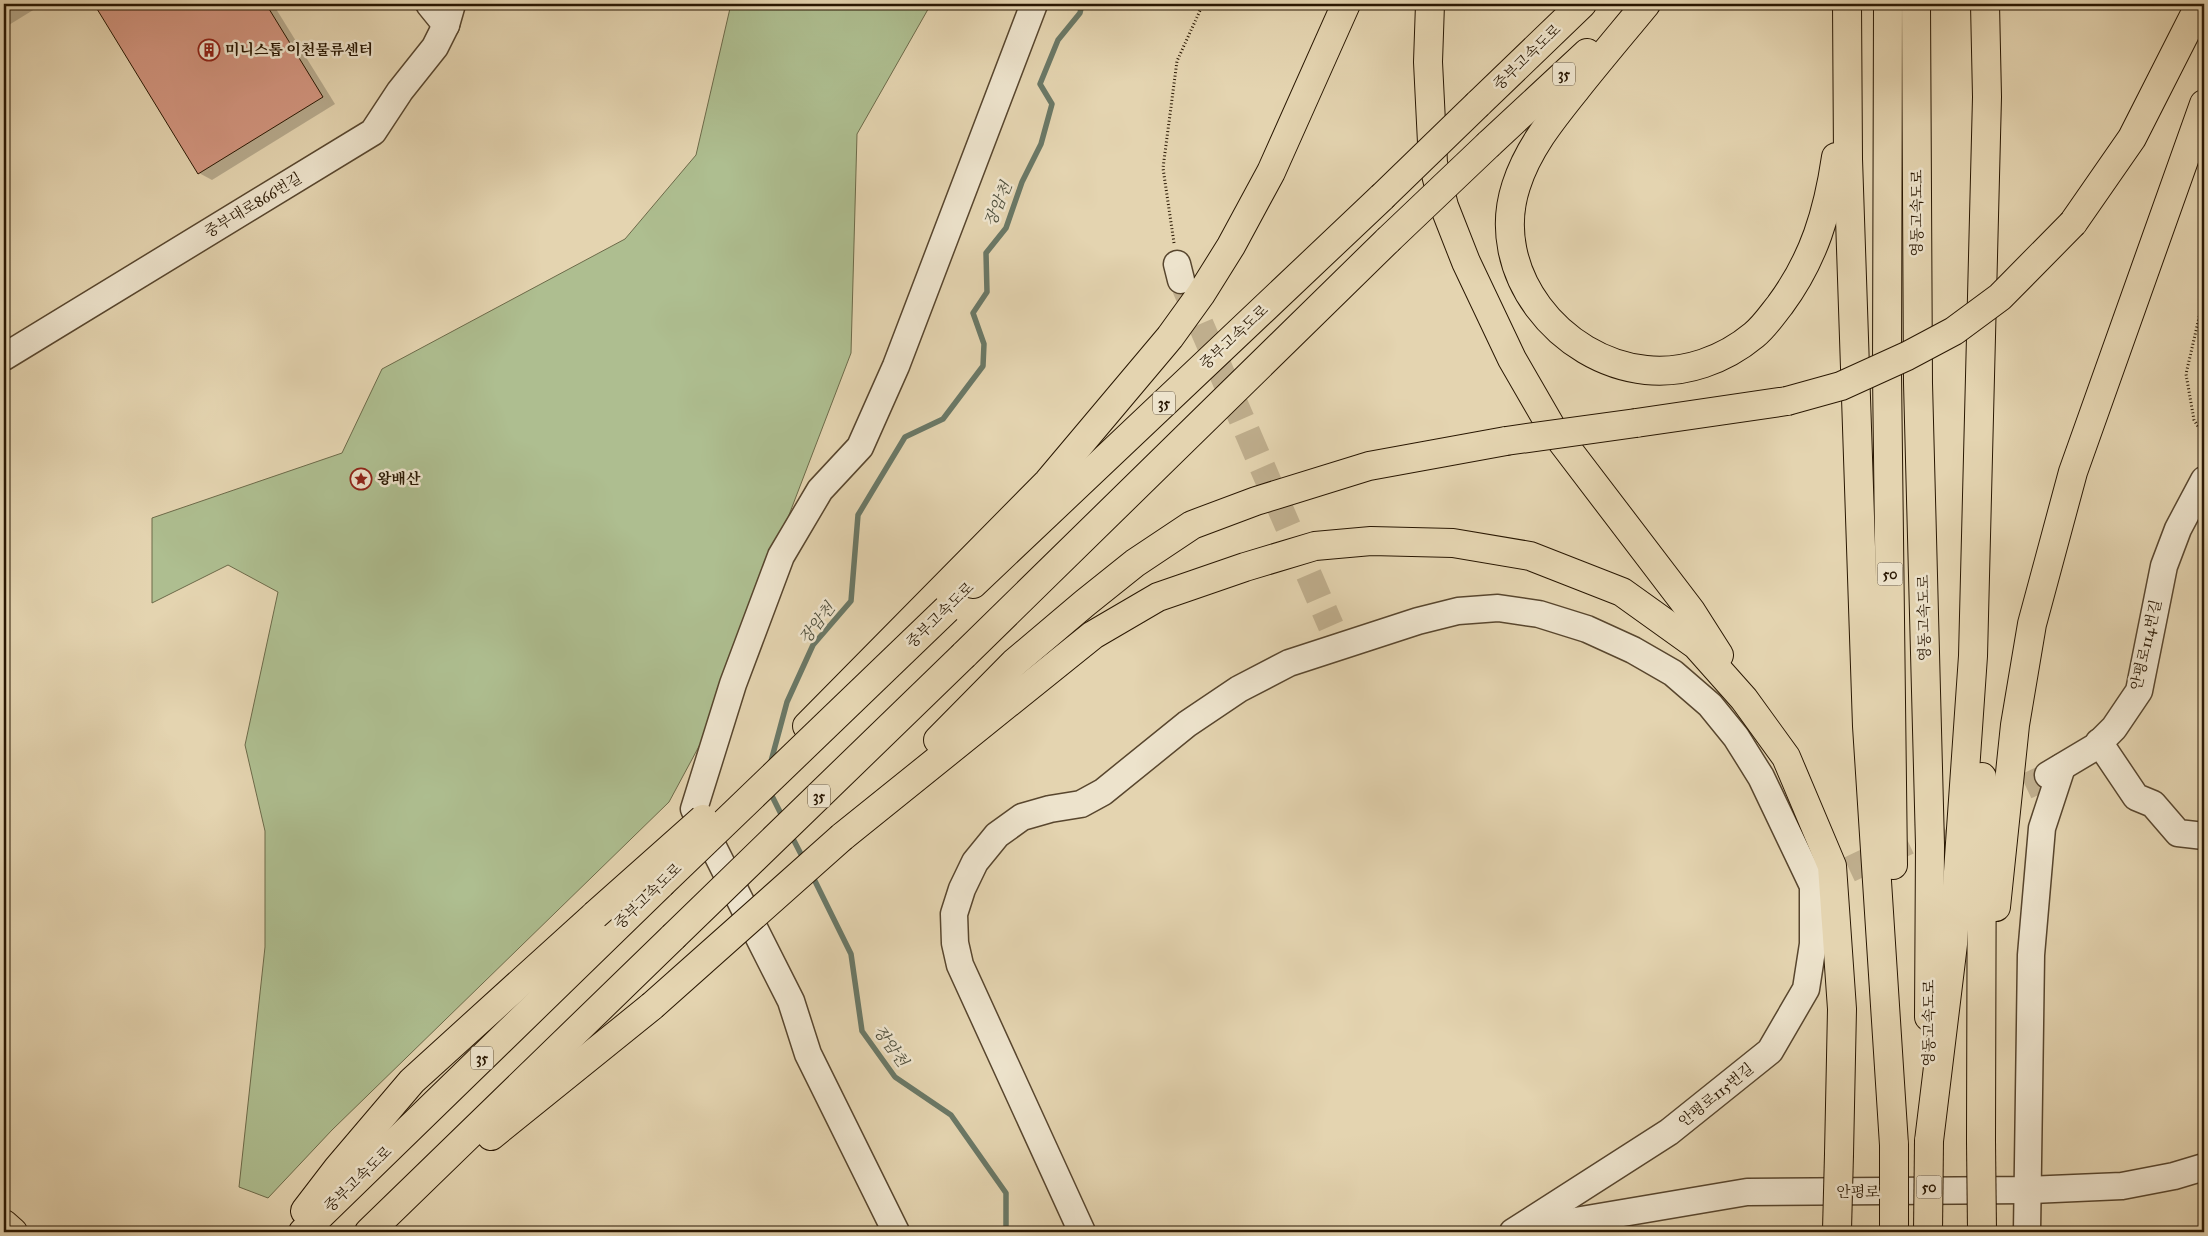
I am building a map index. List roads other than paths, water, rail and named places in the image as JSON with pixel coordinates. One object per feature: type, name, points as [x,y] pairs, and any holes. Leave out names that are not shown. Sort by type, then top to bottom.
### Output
[{"type":"main road","points":[[288,1232],[338,1168],[412,1081],[794,738],[1048,482],[1170,337],[1201,294],[1231,246],[1271,172],[1346,4]]},
{"type":"main road","points":[[1430,4],[1428,62],[1432,163],[1444,206],[1466,262],[1512,359],[1552,430],[1692,611],[1760,721]]},
{"type":"main road","name":"중부고속도로","points":[[303,1232],[947,609],[1382,197],[1582,4]]},
{"type":"main road","name":"35","points":[[369,1232],[964,655],[1388,240],[1639,4]]},
{"type":"main road","points":[[1646,4],[1552,118],[1534,145],[1515,188],[1512,209],[1511,249],[1529,296],[1543,315],[1563,334],[1589,351],[1618,364],[1645,370],[1668,371],[1694,367],[1738,348],[1771,317],[1793,288],[1811,255],[1830,199],[1848,78]]},
{"type":"main road","points":[[1847,4],[1849,169],[1867,726],[1894,1145]]},
{"type":"main road","name":"영동고속도로","points":[[1888,4],[1887,373],[1895,1040],[1894,1232]]},
{"type":"main road","name":"영동고속도로","points":[[1916,4],[1918,382],[1930,845],[1928,1232]]},
{"type":"main road","points":[[1929,1141],[1953,944],[1973,656],[1987,97],[1985,4]]},
{"type":"main road","points":[[1982,1232],[1980,1045],[1984,491],[1996,177],[2000,4]]},
{"type":"main road","points":[[842,837],[1014,663],[1135,563],[1192,525],[1256,501],[1369,466],[1506,441],[1787,401],[1841,386],[1907,356],[1954,331],[2000,298],[2073,223],[2132,138],[2200,4]]},
{"type":"main road","points":[[1980,1045],[2015,725],[2032,624],[2072,472],[2204,104]]},
{"type":"main road","points":[[381,1232],[471,1152],[652,1006],[842,837],[1093,635],[1158,598],[1245,567],[1315,546],[1371,541],[1453,543],[1530,556],[1622,592],[1696,645],[1744,699],[1786,757],[1832,866],[1842,1008],[1837,1231]]},
{"type":"main road","points":[[4,1224],[13,1232]]},
{"type":"street","points":[[429,4],[449,14]]},
{"type":"street","points":[[896,1232],[808,1054],[791,1001],[694,809],[733,684],[781,556],[820,490],[860,447],[896,366],[1034,4]]},
{"type":"street","name":"중부대로866번길","points":[[4,357],[374,132],[400,91],[434,47],[449,14]]},
{"type":"street","name":"안평로114번길","points":[[2029,1190],[2032,945],[2042,828],[2053,772],[2100,742],[2114,728],[2139,691],[2164,566],[2178,529],[2204,480]]},
{"type":"street","name":"안평로115번길","points":[[1082,1232],[960,965],[955,943],[954,914],[962,889],[975,862],[997,835],[1022,817],[1050,809],[1081,804],[1103,792],[1187,724],[1239,689],[1334,637],[1458,611],[1498,608],[1539,614],[1587,629],[1633,650],[1673,673],[1710,705],[1736,737],[1761,776],[1813,886],[1813,944],[1806,989],[1770,1051],[1669,1132],[1513,1232]]},
{"type":"street","points":[[2100,742],[2136,797],[2153,804],[2178,833],[2204,836]]},
{"type":"street","name":"안평로","points":[[1513,1232],[1747,1192],[2029,1190],[2122,1186],[2202,1171]]},
{"type":"street","points":[[2027,1232],[2029,1190]]},
{"type":"waterway","name":"장암천","points":[[770,765],[787,702],[813,645],[851,601],[858,515],[905,437],[943,419],[983,366],[984,344],[973,313],[987,292],[986,253],[1006,228],[1022,182],[1041,144],[1052,104],[1040,84],[1058,40],[1080,13],[1082,4]]},
{"type":"waterway","name":"장암천","points":[[769,790],[784,820]]},
{"type":"waterway","name":"장암천","points":[[790,833],[804,860]]},
{"type":"waterway","name":"장암천","points":[[812,875],[851,954],[862,1031],[895,1077],[951,1115],[1006,1193],[1006,1232]]},
{"type":"tunnel","points":[[1185,288],[1331,626]]},
{"type":"tunnel","points":[[1814,886],[2044,778]]},
{"type":"place","name":"미니스톱 이천물류센터","points":[[209,50]]},
{"type":"place","name":"왕배산","points":[[361,479]]}]
